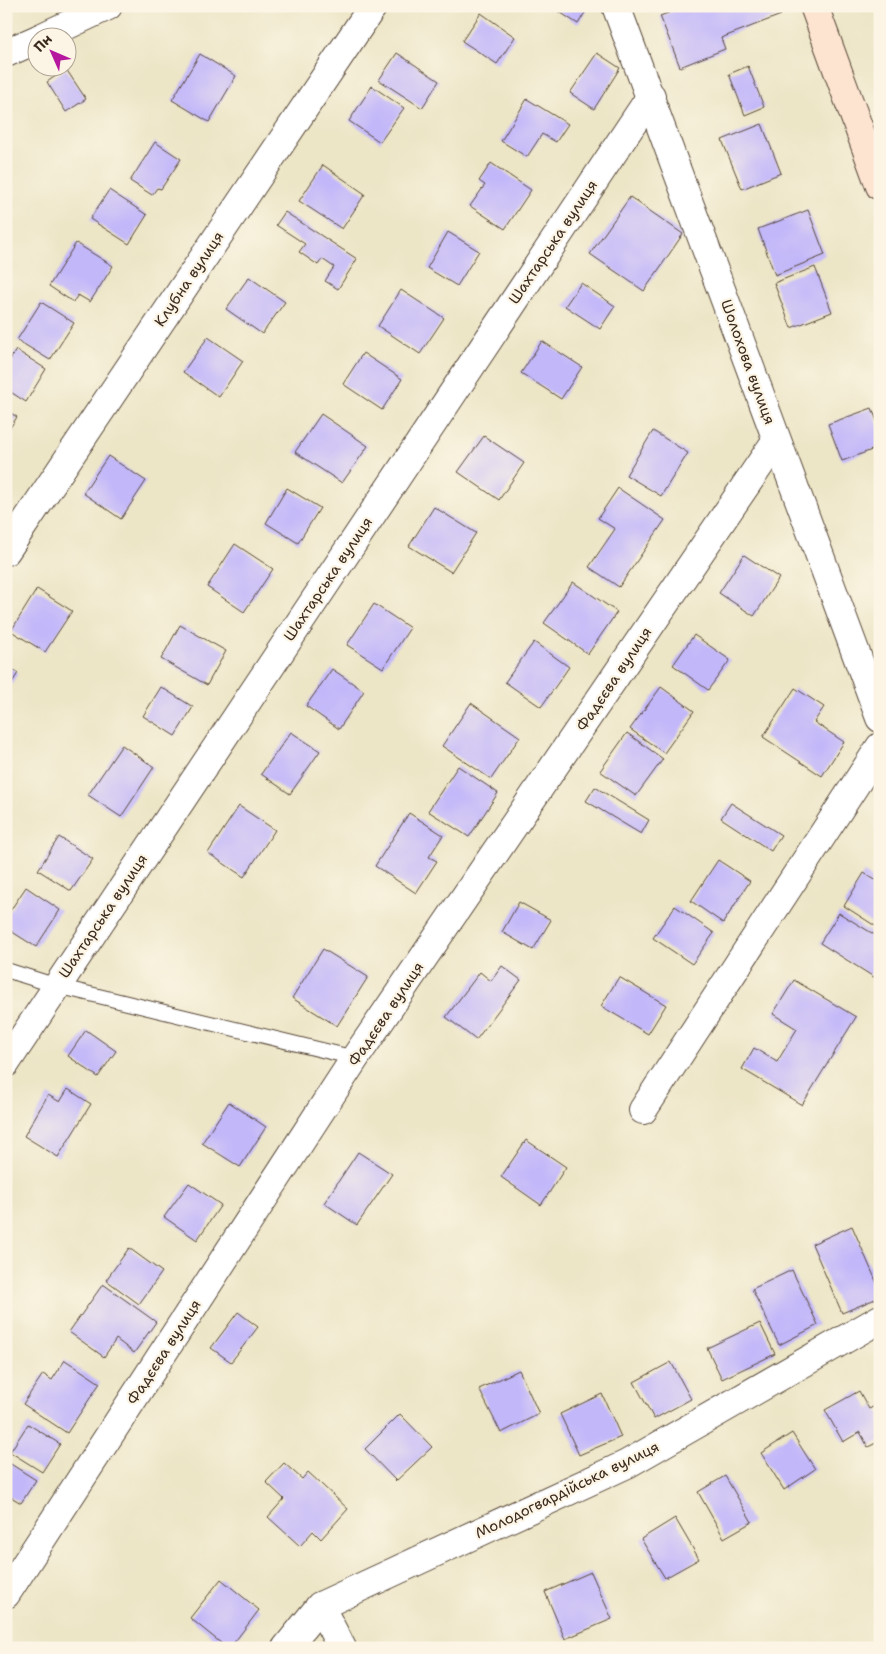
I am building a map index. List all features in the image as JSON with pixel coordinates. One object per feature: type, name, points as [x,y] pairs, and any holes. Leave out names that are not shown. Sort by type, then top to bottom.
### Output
[{"type":"street","points":[[61,28],[108,6]]},
{"type":"street","name":"Клубна вулиця","points":[[6,551],[373,6]]},
{"type":"street","name":"Шолохова вулиця","points":[[616,6],[651,96],[776,440],[880,718]]},
{"type":"street","points":[[814,6],[880,186]]},
{"type":"street","points":[[6,53],[28,43]]},
{"type":"street","name":"Шахтарська вулиця","points":[[6,1063],[651,96]]},
{"type":"street","name":"Фадєєва вулиця","points":[[6,1594],[355,1058],[776,440]]},
{"type":"street","points":[[643,1110],[880,747]]},
{"type":"street","name":"Молодогвардійська вулиця","points":[[286,1648],[320,1606],[627,1464],[880,1319]]},
{"type":"street","points":[[320,1606],[342,1648]]},
{"type":"lane","points":[[6,970],[57,986],[355,1058]]},
{"type":"building","points":[[561,6],[589,6],[578,24],[558,11]]},
{"type":"building","points":[[686,6],[778,6],[781,15],[721,38],[725,49],[680,67],[660,16]]},
{"type":"building","points":[[481,13],[515,37],[497,64],[462,41]]},
{"type":"building","points":[[397,53],[439,81],[422,108],[379,80]]},
{"type":"building","points":[[597,53],[620,68],[594,109],[570,93]]},
{"type":"building","points":[[200,54],[236,76],[209,122],[172,100]]},
{"type":"building","points":[[748,66],[764,107],[745,115],[729,74]]},
{"type":"building","points":[[53,78],[72,78],[86,99],[66,112],[47,82]]},
{"type":"building","points":[[372,86],[404,108],[380,142],[349,121]]},
{"type":"building","points":[[527,99],[568,124],[556,142],[542,134],[527,157],[501,141]]},
{"type":"building","points":[[762,124],[781,173],[742,189],[722,140]]},
{"type":"building","points":[[155,142],[181,159],[161,189],[157,188],[152,195],[130,181]]},
{"type":"building","points":[[491,163],[531,190],[505,229],[470,206],[485,185],[479,181]]},
{"type":"building","points":[[323,165],[365,194],[342,229],[299,201]]},
{"type":"building","points":[[109,190],[147,215],[129,244],[90,219]]},
{"type":"building","points":[[630,197],[683,234],[644,291],[590,254]]},
{"type":"building","points":[[808,210],[825,255],[775,275],[758,229]]},
{"type":"building","points":[[285,212],[357,259],[338,289],[325,281],[334,267],[322,259],[318,265],[299,252],[305,244],[276,225]]},
{"type":"building","points":[[448,232],[479,251],[457,286],[427,268]]},
{"type":"building","points":[[76,243],[113,266],[90,302],[78,295],[73,302],[49,286]]},
{"type":"building","points":[[815,267],[832,312],[791,328],[774,283]]},
{"type":"building","points":[[249,277],[285,302],[262,334],[226,309]]},
{"type":"building","points":[[581,283],[615,306],[600,329],[565,306]]},
{"type":"building","points":[[401,290],[444,318],[420,354],[378,326]]},
{"type":"building","points":[[41,302],[74,323],[50,360],[17,340]]},
{"type":"building","points":[[208,337],[243,361],[219,397],[183,372]]},
{"type":"building","points":[[542,341],[582,367],[561,399],[521,373]]},
{"type":"building","points":[[16,350],[46,369],[26,402],[6,389],[6,366]]},
{"type":"building","points":[[363,353],[402,379],[382,410],[343,384]]},
{"type":"building","points":[[872,408],[880,429],[880,447],[842,461],[828,424]]},
{"type":"building","points":[[6,410],[17,417],[6,434]]},
{"type":"building","points":[[321,414],[368,446],[342,483],[295,452]]},
{"type":"building","points":[[653,431],[688,453],[661,496],[626,475]]},
{"type":"building","points":[[484,436],[524,463],[499,500],[458,472]]},
{"type":"building","points":[[108,456],[146,481],[121,519],[83,493]]},
{"type":"building","points":[[287,488],[320,508],[298,543],[266,523]]},
{"type":"building","points":[[618,488],[665,520],[619,587],[589,567],[615,529],[598,518]]},
{"type":"building","points":[[434,507],[476,533],[451,572],[409,546]]},
{"type":"building","points":[[235,544],[273,569],[244,612],[207,587]]},
{"type":"building","points":[[744,555],[779,578],[754,616],[719,593]]},
{"type":"building","points":[[573,582],[617,612],[588,654],[544,623]]},
{"type":"building","points":[[37,589],[72,611],[45,652],[11,631]]},
{"type":"building","points":[[374,604],[410,628],[383,668],[347,645]]},
{"type":"building","points":[[180,625],[226,651],[207,685],[161,659]]},
{"type":"building","points":[[694,635],[730,660],[708,690],[673,665]]},
{"type":"building","points":[[534,642],[569,667],[541,707],[505,682]]},
{"type":"building","points":[[6,665],[18,673],[6,692]]},
{"type":"building","points":[[332,669],[364,691],[339,729],[306,706]]},
{"type":"building","points":[[161,687],[193,707],[175,736],[143,716]]},
{"type":"building","points":[[661,687],[694,711],[664,753],[630,729]]},
{"type":"building","points":[[795,688],[824,707],[814,722],[844,742],[822,776],[763,737]]},
{"type":"building","points":[[471,703],[520,737],[491,779],[442,746]]},
{"type":"building","points":[[291,732],[320,751],[290,794],[261,774]]},
{"type":"building","points":[[627,733],[663,759],[636,796],[600,771]]},
{"type":"building","points":[[122,745],[154,767],[121,817],[88,795]]},
{"type":"building","points":[[458,766],[498,793],[469,837],[428,811]]},
{"type":"building","points":[[595,787],[649,820],[641,834],[586,801]]},
{"type":"building","points":[[731,803],[781,835],[771,851],[721,818]]},
{"type":"building","points":[[239,806],[275,830],[244,877],[208,853]]},
{"type":"building","points":[[409,813],[443,835],[429,857],[437,861],[416,893],[375,866]]},
{"type":"building","points":[[59,837],[93,859],[71,891],[38,870]]},
{"type":"building","points":[[718,860],[750,881],[723,923],[691,901]]},
{"type":"building","points":[[864,873],[880,883],[880,929],[844,906]]},
{"type":"building","points":[[26,887],[60,910],[36,947],[6,928],[6,917]]},
{"type":"building","points":[[519,902],[551,920],[533,950],[502,932]]},
{"type":"building","points":[[675,906],[714,933],[692,964],[653,938]]},
{"type":"building","points":[[839,913],[880,938],[880,981],[820,943]]},
{"type":"building","points":[[323,949],[368,977],[337,1026],[292,998]]},
{"type":"building","points":[[502,966],[521,980],[476,1040],[446,1017],[480,972],[491,981]]},
{"type":"building","points":[[619,977],[666,1005],[648,1034],[601,1006]]},
{"type":"building","points":[[794,980],[856,1017],[802,1105],[742,1069],[754,1048],[777,1062],[797,1029],[773,1014]]},
{"type":"building","points":[[86,1030],[116,1051],[98,1077],[68,1056]]},
{"type":"building","points":[[68,1089],[91,1104],[58,1157],[24,1136],[48,1095],[60,1102]]},
{"type":"building","points":[[229,1102],[266,1127],[240,1167],[202,1143]]},
{"type":"building","points":[[526,1140],[566,1167],[541,1205],[501,1177]]},
{"type":"building","points":[[358,1152],[392,1174],[357,1225],[324,1203]]},
{"type":"building","points":[[189,1183],[221,1205],[197,1240],[164,1217]]},
{"type":"building","points":[[852,1226],[880,1290],[880,1297],[842,1313],[812,1244]]},
{"type":"building","points":[[129,1248],[162,1272],[139,1304],[106,1280]]},
{"type":"building","points":[[792,1270],[818,1325],[779,1345],[752,1289]]},
{"type":"building","points":[[103,1284],[156,1322],[134,1353],[116,1339],[104,1357],[69,1332]]},
{"type":"building","points":[[238,1312],[258,1327],[231,1362],[211,1348]]},
{"type":"building","points":[[760,1323],[775,1354],[722,1379],[707,1348]]},
{"type":"building","points":[[65,1360],[100,1383],[67,1433],[23,1404],[43,1374],[52,1380]]},
{"type":"building","points":[[671,1362],[691,1399],[654,1419],[634,1382]]},
{"type":"building","points":[[519,1370],[539,1414],[501,1433],[479,1389]]},
{"type":"building","points":[[859,1391],[869,1409],[875,1406],[880,1414],[880,1441],[868,1447],[860,1432],[843,1442],[825,1410]]},
{"type":"building","points":[[602,1394],[621,1437],[579,1455],[560,1414]]},
{"type":"building","points":[[400,1414],[432,1447],[396,1481],[365,1449]]},
{"type":"building","points":[[28,1424],[60,1444],[42,1472],[10,1452]]},
{"type":"building","points":[[792,1433],[815,1469],[784,1490],[761,1453]]},
{"type":"building","points":[[6,1461],[36,1480],[21,1503],[6,1494]]},
{"type":"building","points":[[284,1463],[302,1479],[308,1472],[348,1509],[321,1539],[313,1531],[300,1546],[268,1517],[284,1499],[266,1482]]},
{"type":"building","points":[[725,1476],[752,1522],[724,1538],[698,1492]]},
{"type":"building","points":[[675,1518],[699,1559],[665,1578],[641,1539]]},
{"type":"building","points":[[591,1572],[612,1619],[565,1639],[545,1592]]},
{"type":"building","points":[[221,1579],[259,1610],[230,1648],[227,1648],[190,1618]]}]
